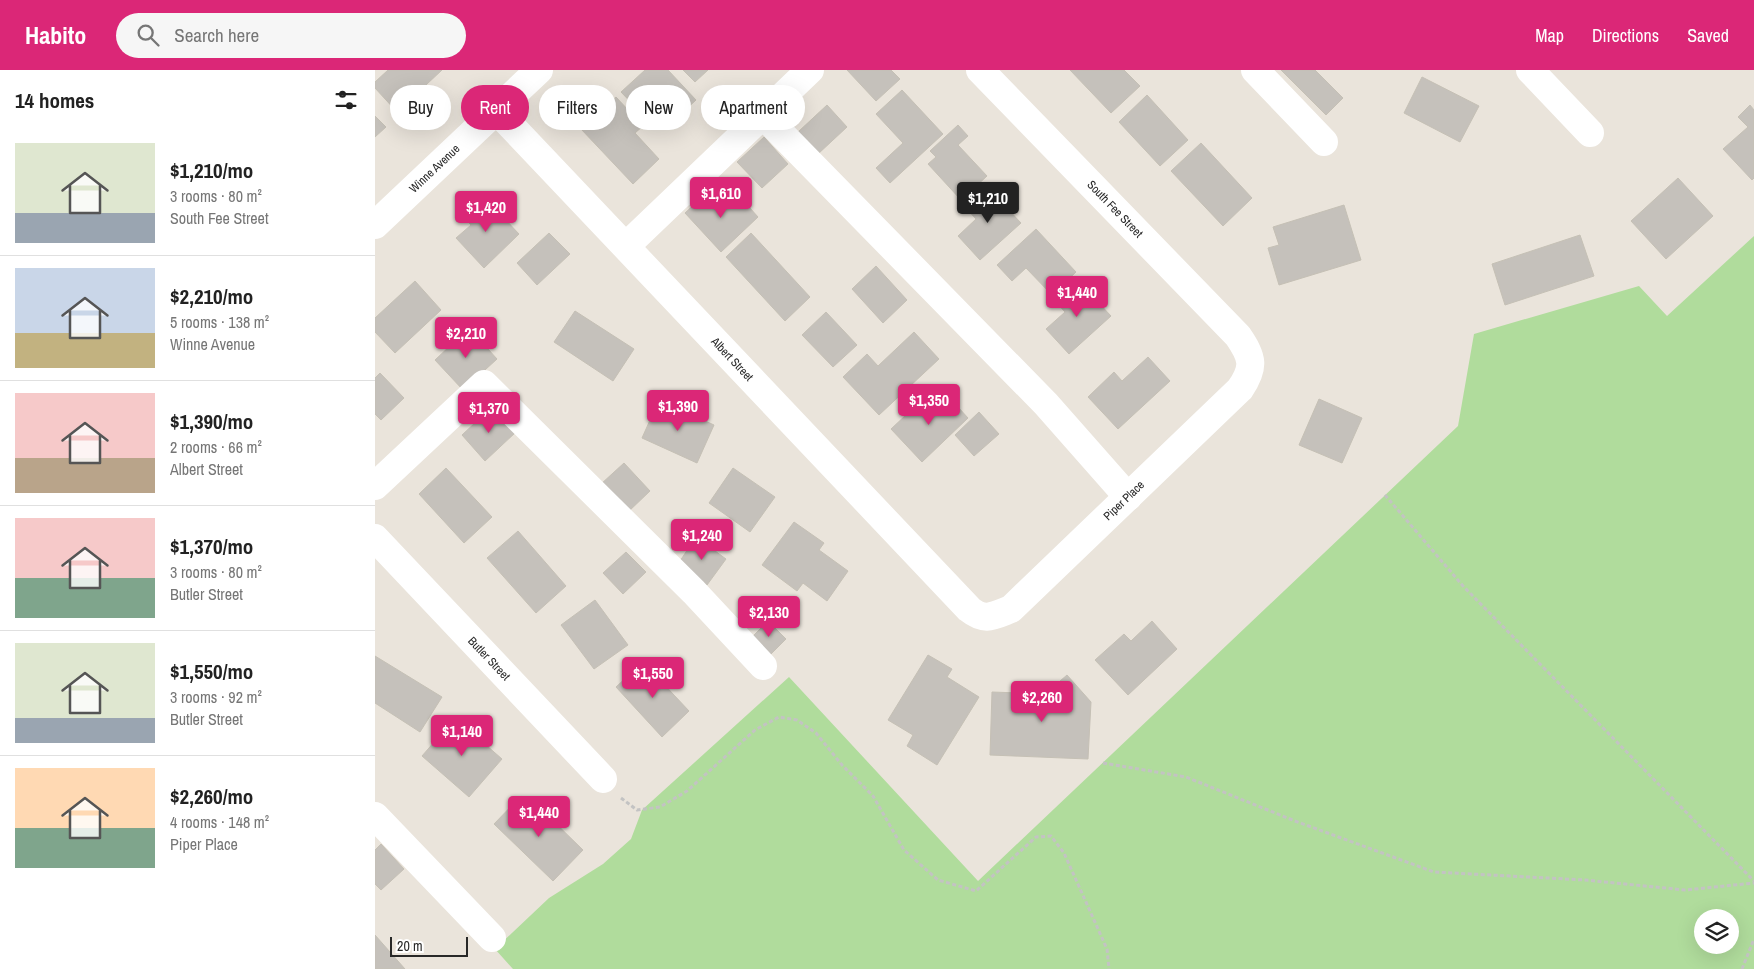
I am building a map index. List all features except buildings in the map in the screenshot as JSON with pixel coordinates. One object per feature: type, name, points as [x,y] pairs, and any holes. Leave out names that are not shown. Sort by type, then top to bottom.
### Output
[{"type":"street","name":"Winne Avenue","points":[[524,85],[539,70]]},
{"type":"street","points":[[794,85],[810,70]]},
{"type":"street","name":"South Fee Street","points":[[980,70],[1231,329],[1248,351]]},
{"type":"street","points":[[1255,70],[1324,142]]},
{"type":"street","points":[[1530,70],[1590,133]]},
{"type":"street","name":"Winne Avenue","points":[[375,225],[477,130]]},
{"type":"street","name":"Albert Street","points":[[515,130],[969,609]]},
{"type":"street","points":[[625,246],[747,130]]},
{"type":"street","points":[[778,130],[1046,404],[1128,497]]},
{"type":"street","name":"Piper Place","points":[[969,609],[978,617],[992,617],[1011,609],[1240,389],[1249,376],[1251,362],[1248,351]]},
{"type":"street","points":[[375,486],[484,384],[694,592],[763,666]]},
{"type":"street","name":"Butler Street","points":[[375,538],[603,779]]},
{"type":"street","points":[[375,816],[492,938]]},
{"type":"path","points":[[1385,495],[1463,586],[1754,882]]},
{"type":"path","points":[[603,779],[627,804],[637,810],[660,807],[687,791],[755,730],[779,717],[797,720],[816,733],[842,764],[873,796],[904,850],[938,880],[975,891],[1037,837],[1051,836],[1065,853],[1107,949],[1109,969]]},
{"type":"path","points":[[1103,763],[1186,777],[1295,821],[1434,872],[1585,880],[1685,890],[1754,882]]},
{"type":"path","points":[[1742,969],[1754,939]]},
{"type":"green space","points":[[1754,236],[1754,969],[513,969],[495,949],[549,898],[603,864],[631,839],[642,810],[789,677],[978,881],[1458,426],[1474,334],[1639,286],[1667,316]]}]
